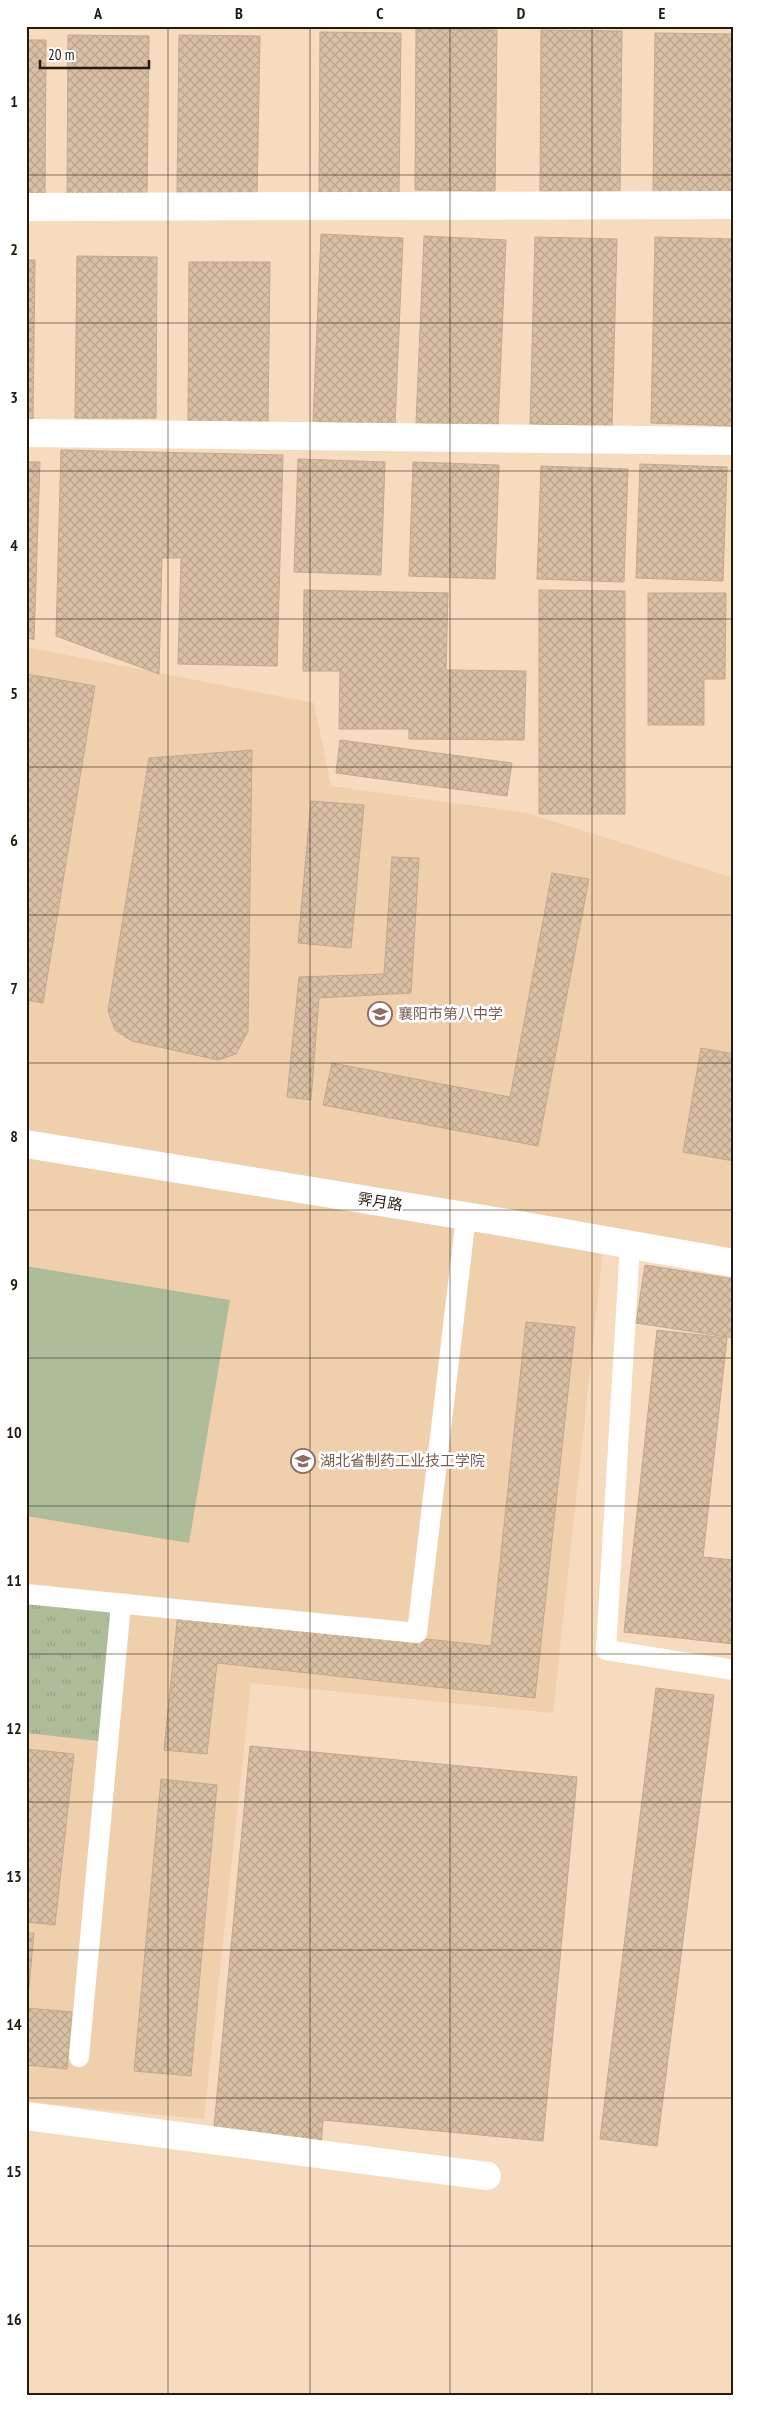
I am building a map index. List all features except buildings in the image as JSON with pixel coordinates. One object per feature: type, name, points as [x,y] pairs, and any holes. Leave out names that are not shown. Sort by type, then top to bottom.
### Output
[{"type":"street","points":[[26,207],[734,205]]},
{"type":"street","points":[[26,433],[734,441]]},
{"type":"street","name":"霁月路","points":[[26,1144],[466,1216],[734,1263]]},
{"type":"street","points":[[26,2116],[487,2176]]},
{"type":"lane","points":[[26,1594],[417,1633],[466,1216]]},
{"type":"lane","points":[[630,1245],[606,1650],[734,1670]]},
{"type":"lane","points":[[79,2057],[122,1604]]},
{"type":"shaded area","points":[[26,647],[314,703],[331,786],[527,813],[734,878],[734,1263],[604,1240],[553,1713],[251,1683],[204,2119],[26,2102]]},
{"type":"green space","points":[[26,1266],[230,1300],[189,1543],[26,1516]]},
{"type":"green space","points":[[26,1594],[121,1604],[108,1742],[26,1733]]},
{"type":"place","name":"襄阳市第八中学","points":[[380,1014]]},
{"type":"place","name":"湖北省制药工业技工学院","points":[[303,1461]]}]
